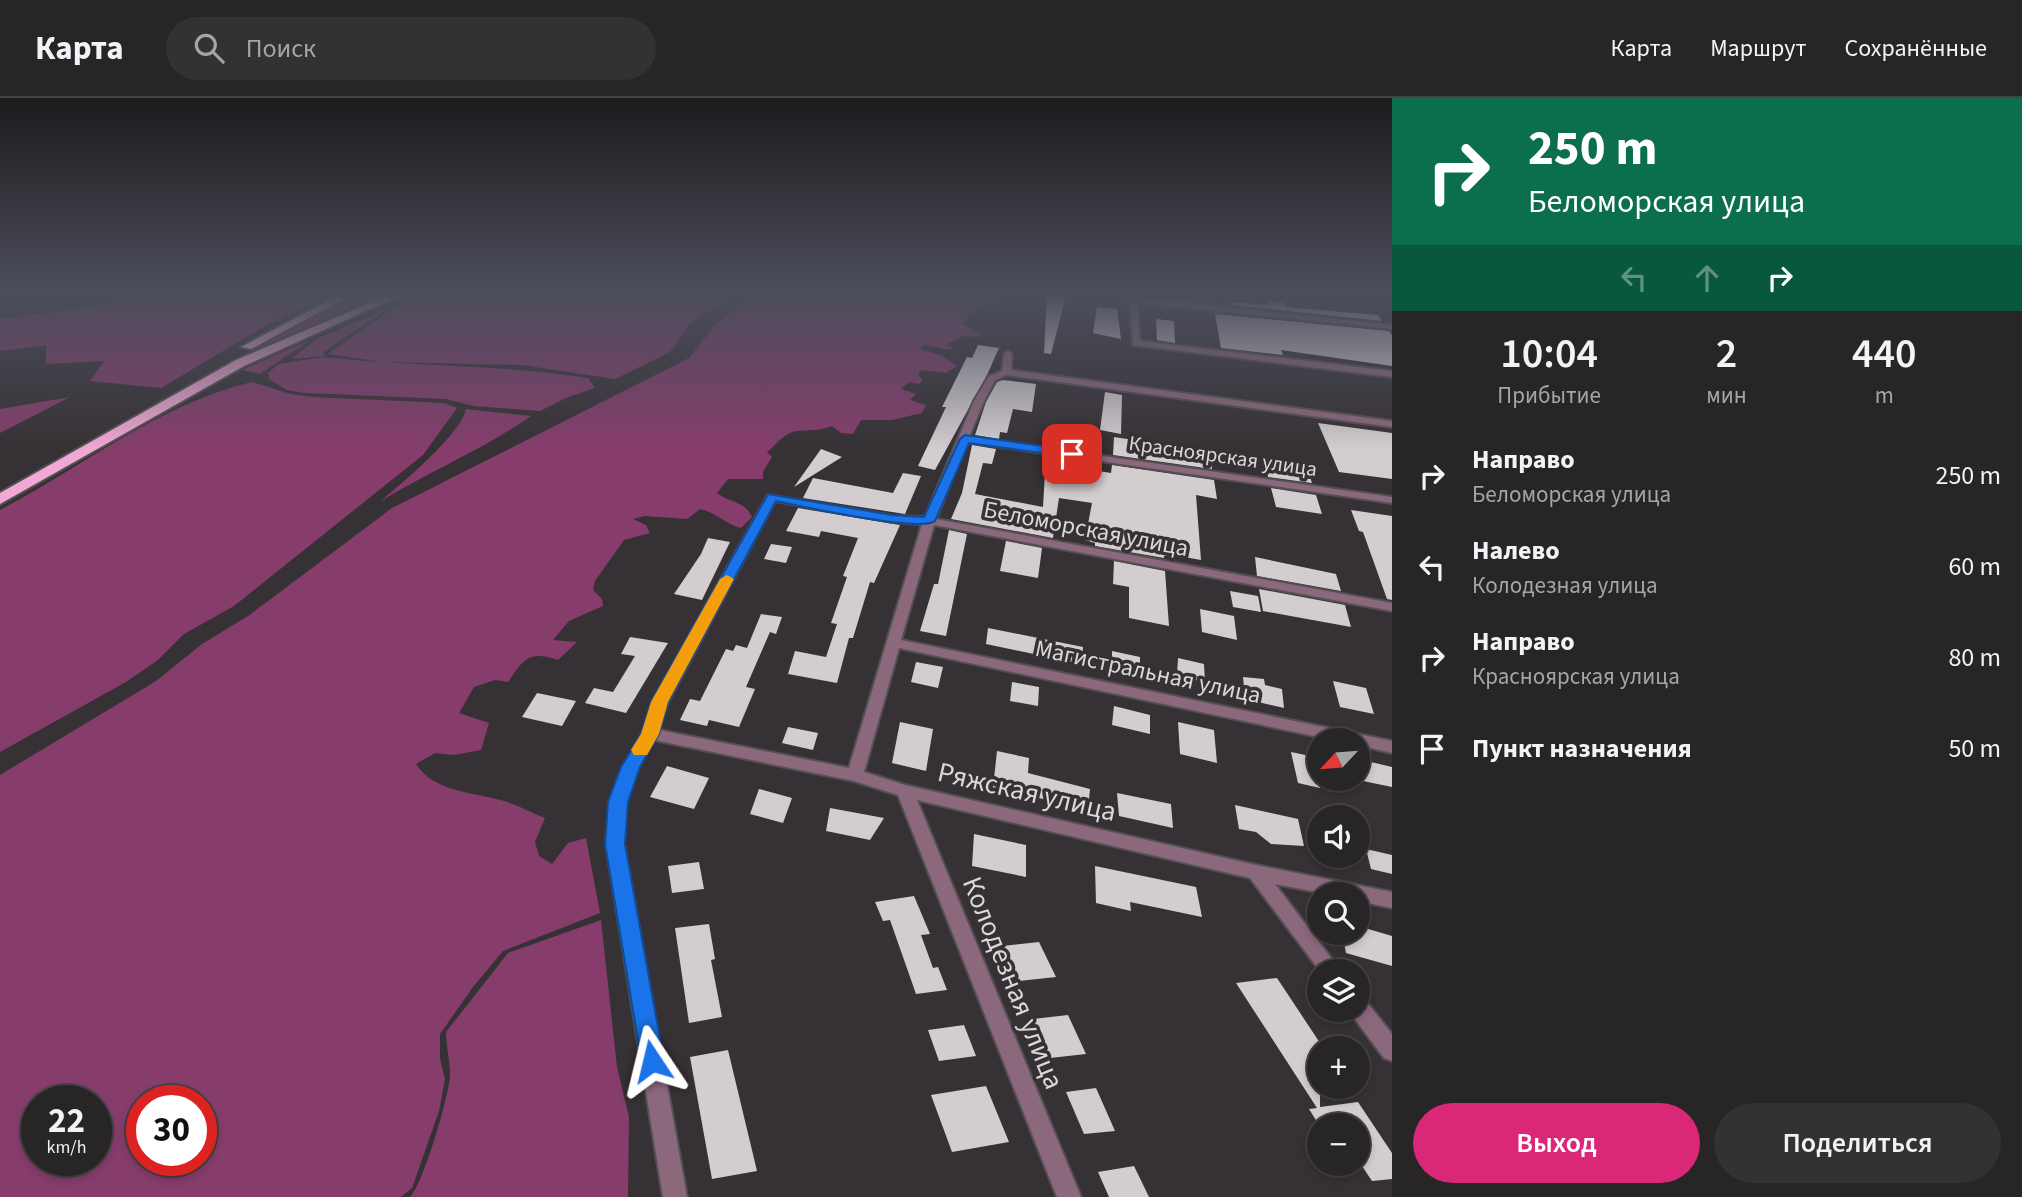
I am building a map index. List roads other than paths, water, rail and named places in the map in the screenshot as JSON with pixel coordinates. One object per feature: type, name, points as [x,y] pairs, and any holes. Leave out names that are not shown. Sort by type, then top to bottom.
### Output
[{"type":"highway","points":[[0,489],[246,347]]},
{"type":"highway","points":[[0,499],[240,363],[276,347]]},
{"type":"street","points":[[1171,347],[1392,374]]},
{"type":"street","points":[[1006,372],[1008,354]]},
{"type":"street","points":[[855,775],[929,521],[979,401],[992,378],[1006,372],[1392,424]]},
{"type":"street","name":"Красноярская улица","points":[[965,439],[1392,500]]},
{"type":"street","name":"Беломорская улица","points":[[650,734],[660,702],[772,497],[892,519],[929,521],[1392,607]]},
{"type":"street","name":"Магистральная улица","points":[[895,643],[1392,747]]},
{"type":"street","points":[[650,734],[631,767],[618,802],[615,844],[675,1197]]},
{"type":"street","name":"Ряжская улица","points":[[650,734],[855,775],[905,791],[1256,872],[1392,900]]},
{"type":"street","name":"Колодезная улица","points":[[905,791],[1069,1197]]},
{"type":"street","points":[[1256,872],[1322,959]]},
{"type":"street","points":[[1370,1022],[1392,1051]]}]
